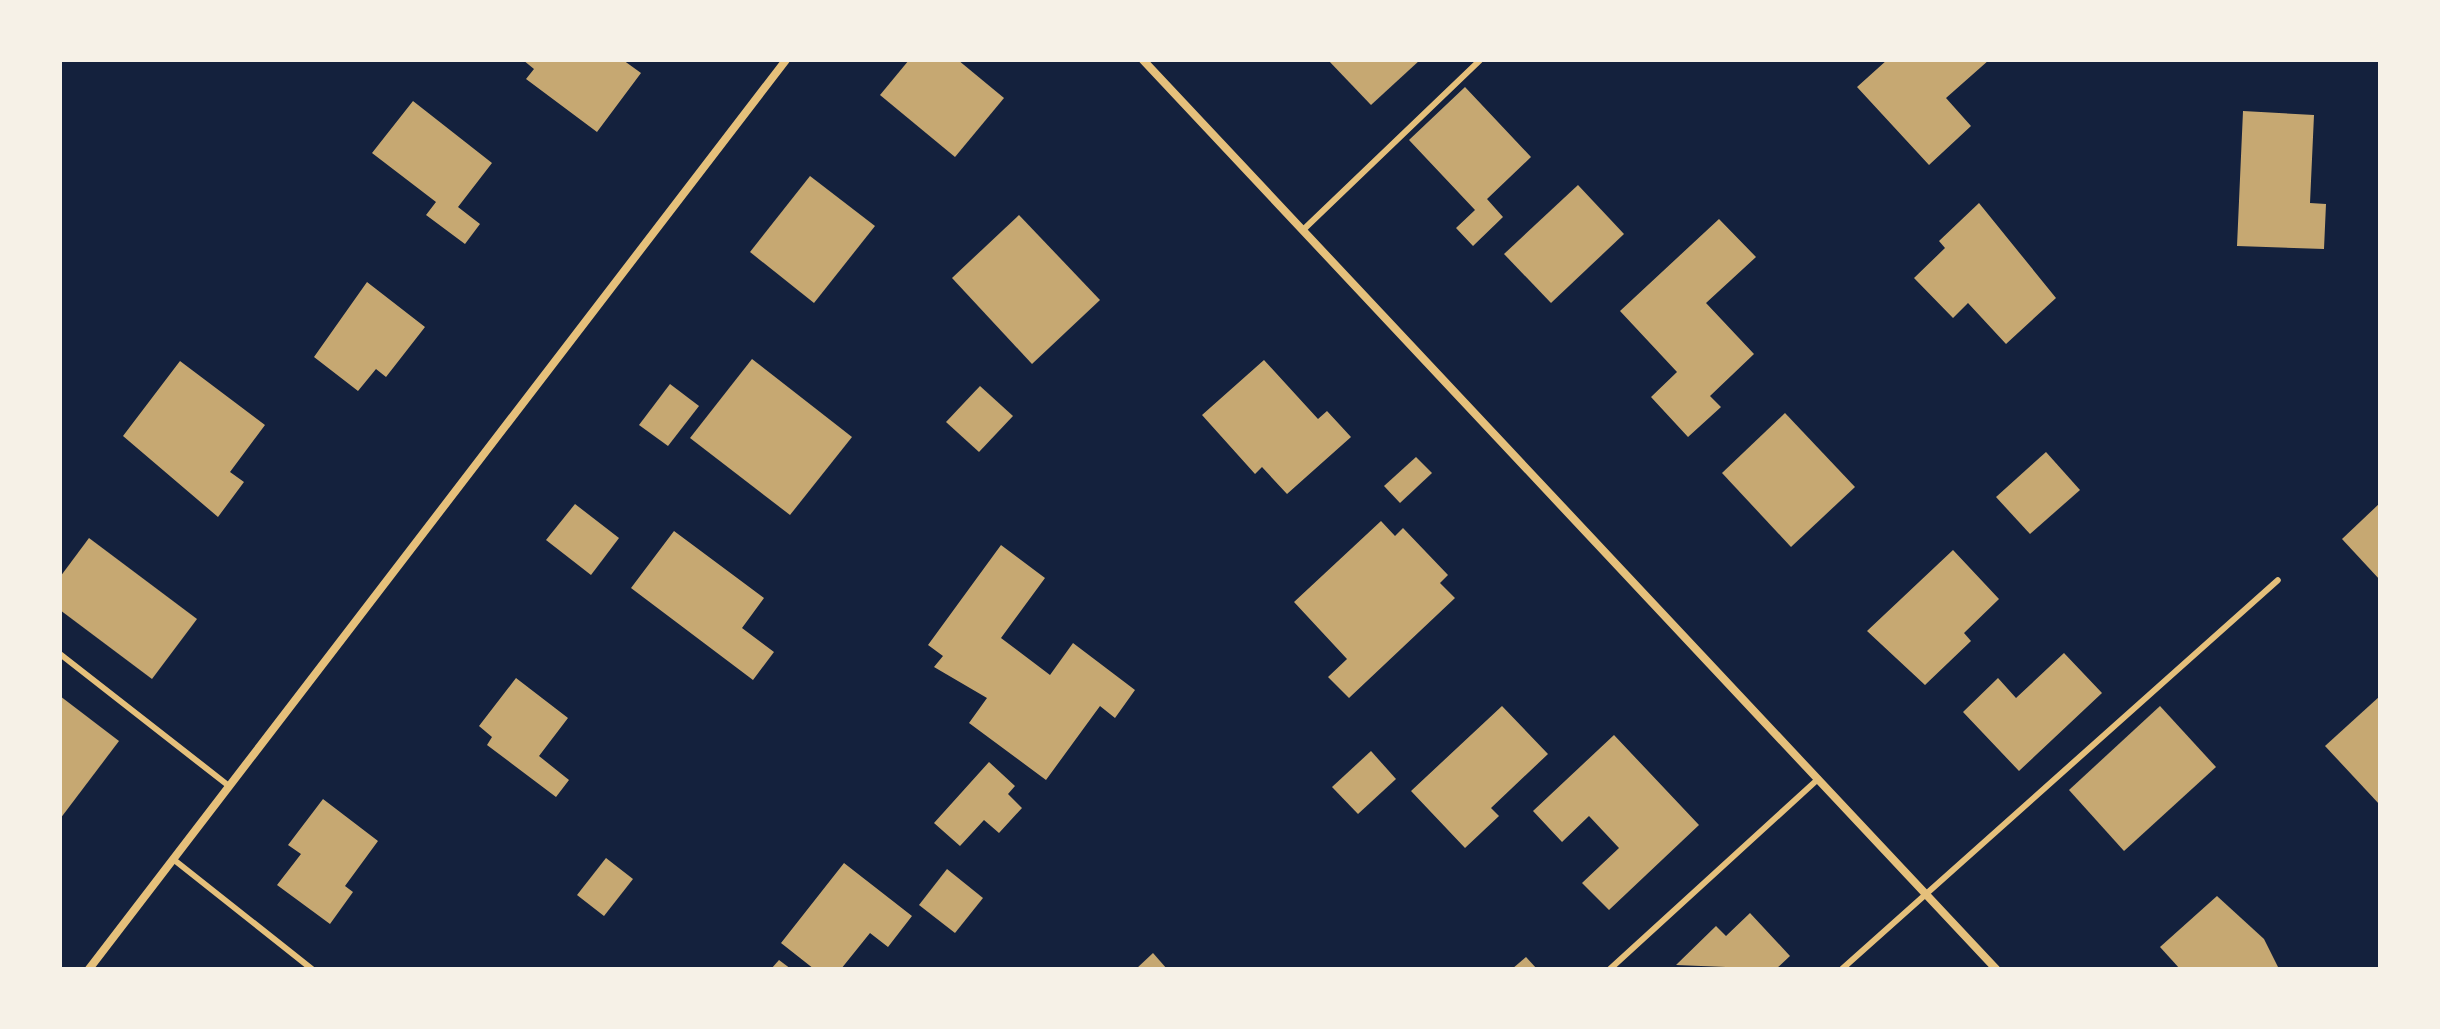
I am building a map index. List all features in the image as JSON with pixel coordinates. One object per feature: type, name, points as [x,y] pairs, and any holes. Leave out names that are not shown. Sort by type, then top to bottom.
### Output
[{"type":"street","points":[[89,969],[786,60]]},
{"type":"street","points":[[1143,60],[1996,969]]},
{"type":"lane","points":[[1303,230],[1480,60]]},
{"type":"lane","points":[[1842,969],[2278,580]]},
{"type":"lane","points":[[60,654],[229,786]]},
{"type":"lane","points":[[1610,969],[1818,779]]},
{"type":"lane","points":[[173,859],[312,969]]},
{"type":"building","points":[[523,60],[623,60],[641,73],[597,132],[526,79],[534,69]]},
{"type":"building","points":[[909,60],[958,60],[1004,98],[955,157],[880,95]]},
{"type":"building","points":[[1328,60],[1420,60],[1371,105]]},
{"type":"building","points":[[1887,60],[1989,60],[1946,98],[1971,126],[1929,165],[1857,87]]},
{"type":"building","points":[[1465,87],[1531,157],[1487,199],[1503,217],[1473,246],[1456,228],[1475,210],[1409,140]]},
{"type":"building","points":[[413,101],[492,163],[458,207],[480,224],[465,244],[426,215],[436,202],[372,153]]},
{"type":"building","points":[[2243,111],[2314,115],[2310,203],[2326,204],[2324,249],[2237,246]]},
{"type":"building","points":[[810,176],[875,226],[814,303],[750,252]]},
{"type":"building","points":[[1578,185],[1624,234],[1551,303],[1504,254]]},
{"type":"building","points":[[1979,203],[2056,298],[2006,344],[1968,303],[1953,318],[1914,278],[1945,248],[1939,241]]},
{"type":"building","points":[[1019,215],[1100,300],[1032,364],[952,278]]},
{"type":"building","points":[[1719,219],[1756,257],[1706,303],[1754,354],[1710,396],[1721,407],[1688,437],[1651,397],[1677,372],[1620,311]]},
{"type":"building","points":[[367,282],[425,327],[386,377],[376,369],[358,391],[314,357]]},
{"type":"building","points":[[752,359],[852,437],[790,515],[690,438]]},
{"type":"building","points":[[1264,360],[1318,419],[1327,411],[1351,437],[1287,494],[1262,467],[1255,474],[1202,415]]},
{"type":"building","points":[[180,361],[265,425],[230,472],[244,482],[218,517],[123,436]]},
{"type":"building","points":[[670,384],[699,406],[668,446],[639,425]]},
{"type":"building","points":[[980,386],[1013,416],[979,452],[946,422]]},
{"type":"building","points":[[1785,413],[1855,487],[1791,547],[1722,473]]},
{"type":"building","points":[[2046,452],[2080,490],[2030,534],[1996,497]]},
{"type":"building","points":[[1416,457],[1432,473],[1400,503],[1384,486]]},
{"type":"building","points":[[2380,503],[2380,580],[2342,539]]},
{"type":"building","points":[[575,504],[619,538],[591,575],[546,540]]},
{"type":"building","points":[[1381,521],[1395,536],[1403,528],[1448,575],[1440,583],[1455,598],[1349,698],[1328,677],[1347,659],[1294,602]]},
{"type":"building","points":[[674,531],[764,598],[742,628],[774,652],[753,680],[631,588]]},
{"type":"building","points":[[89,538],[197,619],[152,679],[60,610],[60,577]]},
{"type":"building","points":[[1001,545],[1045,578],[1001,638],[1050,675],[1073,643],[1135,690],[1115,718],[1100,706],[1046,780],[969,723],[987,698],[934,667],[943,656],[928,645]]},
{"type":"building","points":[[1953,550],[1999,599],[1964,633],[1971,641],[1925,685],[1867,631]]},
{"type":"building","points":[[2064,653],[2102,693],[2019,771],[1963,712],[1998,678],[2016,698]]},
{"type":"building","points":[[516,678],[568,718],[539,756],[569,780],[556,797],[487,745],[492,737],[479,726]]},
{"type":"building","points":[[60,696],[119,741],[60,819]]},
{"type":"building","points":[[2380,696],[2380,805],[2325,746]]},
{"type":"building","points":[[1502,706],[1548,754],[1491,808],[1499,816],[1465,848],[1411,791]]},
{"type":"building","points":[[2160,706],[2216,767],[2124,851],[2069,790]]},
{"type":"building","points":[[1614,735],[1699,825],[1609,910],[1582,883],[1619,848],[1589,816],[1562,842],[1533,811]]},
{"type":"building","points":[[1371,751],[1396,779],[1358,814],[1332,787]]},
{"type":"building","points":[[989,762],[1015,786],[1008,794],[1022,808],[999,833],[984,820],[960,846],[934,823]]},
{"type":"building","points":[[323,799],[378,841],[345,886],[353,892],[330,924],[277,885],[301,854],[288,845]]},
{"type":"building","points":[[606,858],[633,879],[604,916],[577,895]]},
{"type":"building","points":[[844,863],[912,916],[888,947],[870,933],[841,969],[814,969],[781,943]]},
{"type":"building","points":[[947,869],[983,898],[955,933],[919,905]]},
{"type":"building","points":[[2217,896],[2264,939],[2279,969],[2180,969],[2160,947]]},
{"type":"building","points":[[1750,913],[1790,956],[1776,969],[1676,965],[1716,926],[1726,936]]},
{"type":"building","points":[[1153,953],[1167,969],[1136,969]]},
{"type":"building","points":[[1526,957],[1537,969],[1512,969]]},
{"type":"building","points":[[779,960],[791,969],[771,969]]}]
